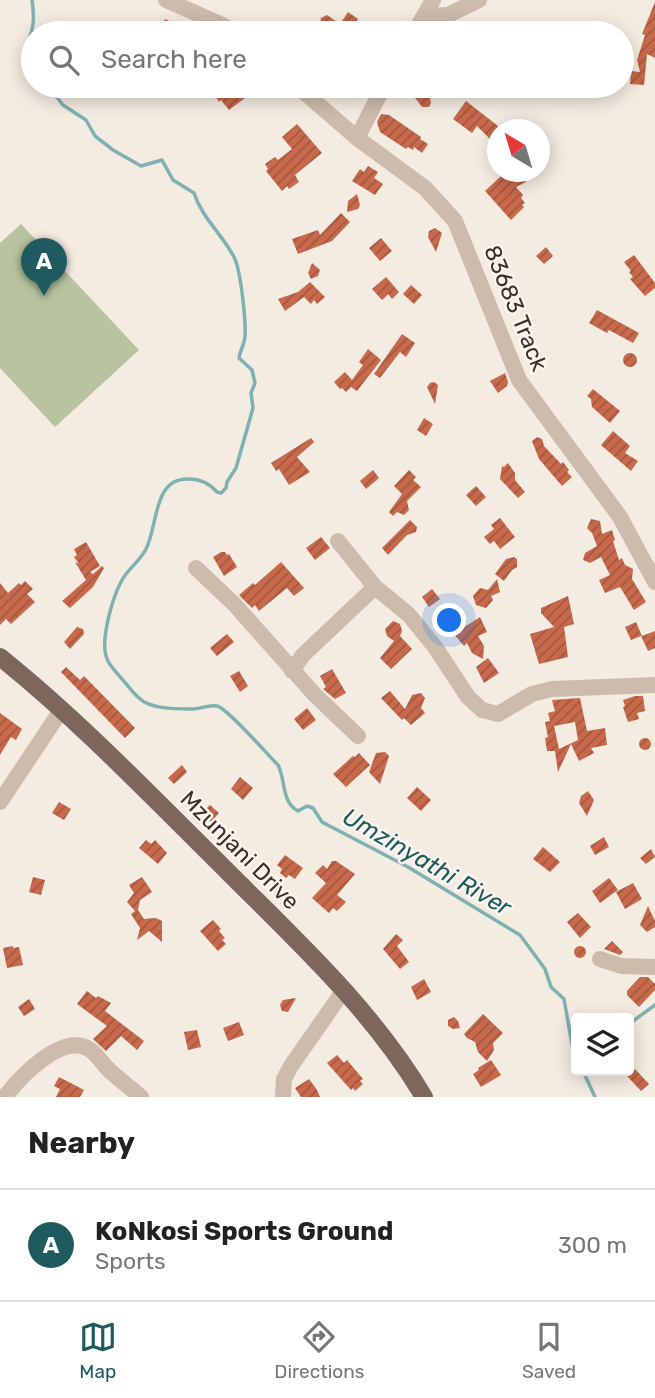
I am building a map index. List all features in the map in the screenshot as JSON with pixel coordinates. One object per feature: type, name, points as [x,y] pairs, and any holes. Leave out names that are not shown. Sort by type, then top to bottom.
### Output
[{"type":"main road","name":"Mzunjani Drive","points":[[0,657],[62,709],[144,788],[344,990],[383,1035],[424,1097]]},
{"type":"street","points":[[166,0],[213,21]]},
{"type":"street","points":[[421,21],[433,0]]},
{"type":"street","points":[[424,16],[448,15],[479,0]]},
{"type":"street","name":"83683 Track","points":[[311,98],[357,138],[425,188],[455,221],[519,380],[531,400],[620,517],[655,582]]},
{"type":"street","points":[[357,138],[378,98]]},
{"type":"street","points":[[338,541],[375,587],[409,615],[435,647],[468,697],[490,714],[505,711],[532,694],[552,689],[655,685]]},
{"type":"street","points":[[196,568],[235,605],[292,671],[358,736]]},
{"type":"street","points":[[292,671],[303,655],[375,587]]},
{"type":"street","points":[[0,803],[62,709]]},
{"type":"street","points":[[600,959],[621,966],[655,967]]},
{"type":"street","points":[[283,1097],[284,1079],[291,1066],[344,990]]},
{"type":"street","points":[[5,1097],[39,1061],[72,1047],[90,1049],[110,1071],[141,1097]]},
{"type":"green space","points":[[21,224],[139,350],[55,427],[0,368],[0,243]]},
{"type":"building","points":[[655,2],[655,58],[647,54],[644,85],[634,84],[634,71],[640,72],[637,60],[645,35],[642,34]]},
{"type":"building","points":[[348,12],[358,19],[357,21],[342,21]]},
{"type":"building","points":[[327,15],[336,21],[320,21]]},
{"type":"building","points":[[216,98],[245,98],[229,110],[221,100],[219,102]]},
{"type":"building","points":[[415,98],[430,98],[429,107],[422,107]]},
{"type":"building","points":[[466,101],[489,119],[487,136],[477,126],[472,133],[453,119]]},
{"type":"building","points":[[381,114],[389,115],[421,137],[420,139],[428,144],[422,153],[414,147],[413,150],[408,147],[406,149],[380,132],[377,122]]},
{"type":"building","points":[[297,124],[322,153],[295,175],[299,182],[282,191],[266,171],[268,169],[265,164],[275,157],[278,160],[292,149],[282,137]]},
{"type":"building","points":[[368,166],[378,172],[374,178],[383,184],[375,195],[352,181],[360,169],[364,172]]},
{"type":"building","points":[[495,182],[526,182],[516,187],[523,195],[521,198],[525,203],[522,205],[524,207],[511,220],[485,191]]},
{"type":"building","points":[[357,194],[360,205],[358,209],[347,212],[348,201]]},
{"type":"building","points":[[341,213],[350,222],[332,241],[298,254],[292,239],[318,230],[320,235]]},
{"type":"building","points":[[435,228],[442,233],[436,252],[428,237],[429,231]]},
{"type":"building","points":[[381,238],[392,251],[380,261],[369,248]]},
{"type":"building","points":[[546,247],[553,256],[544,264],[536,256]]},
{"type":"building","points":[[634,255],[655,283],[655,288],[645,296],[630,279],[633,277],[629,272],[631,271],[624,262]]},
{"type":"building","points":[[312,263],[320,270],[318,276],[311,279],[308,273]]},
{"type":"building","points":[[386,277],[399,292],[392,299],[388,294],[382,300],[372,289]]},
{"type":"building","points":[[310,282],[325,297],[317,304],[314,300],[311,304],[304,297],[285,311],[278,299],[298,292]]},
{"type":"building","points":[[411,285],[422,295],[414,304],[403,294]]},
{"type":"building","points":[[597,310],[639,333],[633,343],[589,323]]},
{"type":"building","points":[[402,334],[415,343],[406,357],[400,352],[380,378],[374,374]]},
{"type":"building","points":[[368,349],[381,360],[357,391],[351,387],[346,392],[340,389],[334,382],[345,372],[352,380],[363,365],[359,362]]},
{"type":"building","points":[[627,353],[633,353],[637,360],[633,367],[627,367],[623,363],[623,357]]},
{"type":"building","points":[[505,373],[507,386],[498,393],[490,381]]},
{"type":"building","points":[[434,382],[438,385],[435,404],[427,387]]},
{"type":"building","points":[[593,389],[620,411],[610,423],[592,407],[591,399],[587,396]]},
{"type":"building","points":[[424,418],[433,424],[426,436],[417,430]]},
{"type":"building","points":[[613,431],[630,446],[625,453],[638,461],[631,471],[601,445]]},
{"type":"building","points":[[537,437],[542,439],[544,446],[569,470],[567,472],[572,477],[562,486],[539,459],[532,441]]},
{"type":"building","points":[[311,438],[314,442],[297,457],[310,472],[289,485],[279,469],[276,471],[271,463]]},
{"type":"building","points":[[508,463],[515,473],[515,480],[525,492],[518,498],[500,479],[502,466]]},
{"type":"building","points":[[373,470],[379,478],[366,489],[360,481]]},
{"type":"building","points":[[409,470],[416,477],[413,480],[421,487],[407,501],[409,510],[404,515],[397,512],[393,516],[389,512],[402,494],[394,486]]},
{"type":"building","points":[[476,486],[486,497],[476,506],[466,495]]},
{"type":"building","points":[[500,518],[515,537],[500,549],[494,541],[490,544],[484,537],[494,529],[491,525]]},
{"type":"building","points":[[591,519],[600,521],[602,534],[612,530],[619,560],[622,558],[625,565],[633,569],[632,579],[646,602],[634,610],[620,587],[605,593],[599,580],[610,575],[601,557],[590,563],[583,560],[585,553],[597,546],[587,528]]},
{"type":"building","points":[[410,520],[417,527],[416,532],[407,535],[388,555],[382,548]]},
{"type":"building","points":[[321,537],[330,548],[315,560],[306,548]]},
{"type":"building","points":[[86,542],[100,566],[90,572],[93,574],[102,566],[104,568],[93,587],[70,608],[62,601],[86,580],[75,562],[79,564],[74,557],[77,555],[74,549]]},
{"type":"building","points":[[221,552],[229,554],[237,567],[224,576],[213,557]]},
{"type":"building","points":[[506,559],[517,559],[517,567],[504,581],[495,574]]},
{"type":"building","points":[[281,562],[304,588],[294,596],[287,588],[259,611],[255,605],[252,608],[239,595]]},
{"type":"building","points":[[497,579],[500,592],[491,596],[493,600],[486,608],[476,605],[473,596],[480,588],[488,590]]},
{"type":"building","points":[[25,581],[33,589],[27,594],[35,602],[11,624],[6,619],[0,625],[0,583],[8,593]]},
{"type":"building","points":[[432,589],[440,599],[429,607],[422,597]]},
{"type":"building","points":[[568,596],[574,624],[564,627],[568,657],[539,664],[530,634],[554,627],[541,613],[541,608]]},
{"type":"building","points":[[451,613],[463,628],[480,617],[487,632],[478,636],[484,646],[483,659],[472,653],[467,643],[464,646],[442,620]]},
{"type":"building","points":[[393,621],[400,624],[400,636],[412,649],[391,669],[380,658],[394,641],[387,636],[385,629]]},
{"type":"building","points":[[636,622],[642,636],[655,631],[655,648],[648,651],[641,636],[631,640],[625,627]]},
{"type":"building","points":[[77,627],[83,629],[84,634],[70,649],[64,642]]},
{"type":"building","points":[[227,634],[234,642],[217,656],[210,648]]},
{"type":"building","points":[[488,658],[499,673],[484,683],[476,667]]},
{"type":"building","points":[[66,667],[80,680],[84,676],[135,728],[125,738],[61,672]]},
{"type":"building","points":[[332,669],[346,693],[335,699],[323,689],[326,687],[320,676]]},
{"type":"building","points":[[239,671],[248,686],[240,692],[230,676]]},
{"type":"building","points":[[390,691],[405,709],[412,695],[421,693],[425,698],[421,708],[425,713],[411,725],[404,718],[402,720],[381,698]]},
{"type":"building","points":[[643,696],[645,711],[637,713],[639,719],[628,722],[623,700]]},
{"type":"building","points":[[580,698],[587,731],[605,728],[607,745],[591,748],[594,753],[579,761],[571,744],[558,772],[555,751],[547,751],[545,738],[548,737],[545,722],[550,721],[548,713],[555,711],[552,700]],"holes":[[[575,722],[578,740],[559,749],[554,726]]]},
{"type":"building","points":[[307,708],[316,720],[303,730],[294,719]]},
{"type":"building","points":[[0,713],[22,729],[16,740],[11,737],[0,755]]},
{"type":"building","points":[[645,738],[651,744],[645,750],[639,744]]},
{"type":"building","points":[[385,752],[389,756],[380,784],[369,772],[376,753]]},
{"type":"building","points":[[359,753],[370,765],[346,787],[333,774]]},
{"type":"building","points":[[182,765],[187,772],[174,784],[168,778]]},
{"type":"building","points":[[240,777],[253,788],[243,800],[231,789]]},
{"type":"building","points":[[417,787],[431,800],[421,811],[407,798]]},
{"type":"building","points":[[588,791],[594,800],[587,816],[579,803],[581,796]]},
{"type":"building","points":[[59,802],[71,809],[64,820],[52,813]]},
{"type":"building","points":[[210,805],[219,813],[211,822],[202,813]]},
{"type":"building","points":[[604,837],[609,847],[595,855],[590,846]]},
{"type":"building","points":[[146,840],[151,844],[155,840],[167,853],[158,864],[139,848]]},
{"type":"building","points":[[543,847],[560,862],[550,872],[533,859]]},
{"type":"building","points":[[651,849],[655,857],[646,864],[640,858]]},
{"type":"building","points":[[285,855],[303,868],[295,879],[289,875],[286,878],[280,873],[282,869],[277,865]]},
{"type":"building","points":[[332,861],[355,874],[337,895],[346,902],[337,911],[333,908],[329,913],[312,898],[326,883],[315,873],[323,865],[327,869]]},
{"type":"building","points":[[33,877],[45,880],[41,895],[29,892]]},
{"type":"building","points":[[142,877],[152,892],[140,900],[138,910],[144,919],[156,918],[162,921],[162,942],[149,931],[137,940],[140,928],[131,914],[135,911],[127,902],[134,893],[129,885]]},
{"type":"building","points":[[609,878],[618,890],[600,903],[592,891]]},
{"type":"building","points":[[633,883],[642,899],[625,909],[616,892]]},
{"type":"building","points":[[648,906],[655,927],[647,932],[640,925]]},
{"type":"building","points":[[578,913],[591,927],[580,938],[567,922]]},
{"type":"building","points":[[213,920],[221,929],[219,931],[225,938],[222,940],[226,944],[218,951],[200,931]]},
{"type":"building","points":[[396,934],[403,940],[397,946],[409,962],[400,969],[383,949]]},
{"type":"building","points":[[612,941],[623,952],[620,955],[604,949]]},
{"type":"building","points":[[580,946],[586,952],[580,958],[574,952]]},
{"type":"building","points":[[19,947],[23,965],[7,968],[3,948]]},
{"type":"building","points":[[640,977],[648,977],[655,984],[655,990],[639,1007],[627,995],[627,991]]},
{"type":"building","points":[[424,979],[431,992],[417,1000],[411,987]]},
{"type":"building","points":[[87,991],[96,998],[98,996],[111,1003],[105,1011],[144,1041],[137,1050],[121,1036],[106,1051],[93,1039],[107,1026],[77,1004]]},
{"type":"building","points":[[296,998],[288,1012],[282,1011],[280,1005],[283,1000]]},
{"type":"building","points":[[29,999],[35,1009],[24,1016],[18,1007]]},
{"type":"building","points":[[483,1014],[503,1033],[493,1043],[494,1050],[487,1061],[478,1052],[475,1042],[464,1034]]},
{"type":"building","points":[[454,1017],[460,1028],[453,1029],[448,1026],[448,1020]]},
{"type":"building","points":[[239,1022],[244,1035],[228,1041],[223,1028]]},
{"type":"building","points":[[197,1030],[201,1047],[188,1050],[184,1032]]},
{"type":"building","points":[[337,1055],[344,1063],[347,1060],[363,1079],[360,1081],[363,1084],[355,1091],[353,1088],[351,1090],[327,1063]]},
{"type":"building","points":[[491,1060],[501,1075],[481,1087],[473,1074]]},
{"type":"building","points":[[634,1070],[649,1084],[641,1091],[627,1076],[634,1076]]},
{"type":"building","points":[[59,1077],[84,1090],[80,1097],[56,1097],[60,1089],[54,1086]]},
{"type":"building","points":[[309,1079],[320,1097],[301,1097],[295,1088]]},
{"type":"waterway","name":"Umzinyathi River","points":[[32,0],[33,21]]},
{"type":"waterway","name":"Umzinyathi River","points":[[57,98],[63,105],[86,120],[95,136],[113,150],[141,166],[162,160],[173,180],[194,193],[237,264],[243,296],[245,330],[239,358],[252,370],[255,383],[251,393],[253,408],[236,468],[226,488],[221,493],[205,482],[177,480],[163,494],[146,549],[121,582],[112,604],[105,642],[108,661],[144,702],[170,708],[217,706],[222,709],[278,765],[286,796],[298,811],[307,806],[313,808],[322,822],[408,867],[520,935],[545,969],[551,987],[564,999],[571,1039]]},
{"type":"waterway","points":[[634,1020],[655,1005]]},
{"type":"waterway","name":"Umzinyathi River","points":[[585,1076],[595,1097]]},
{"type":"place","name":"KoNkosi Sports Ground","points":[[44,296]]}]
